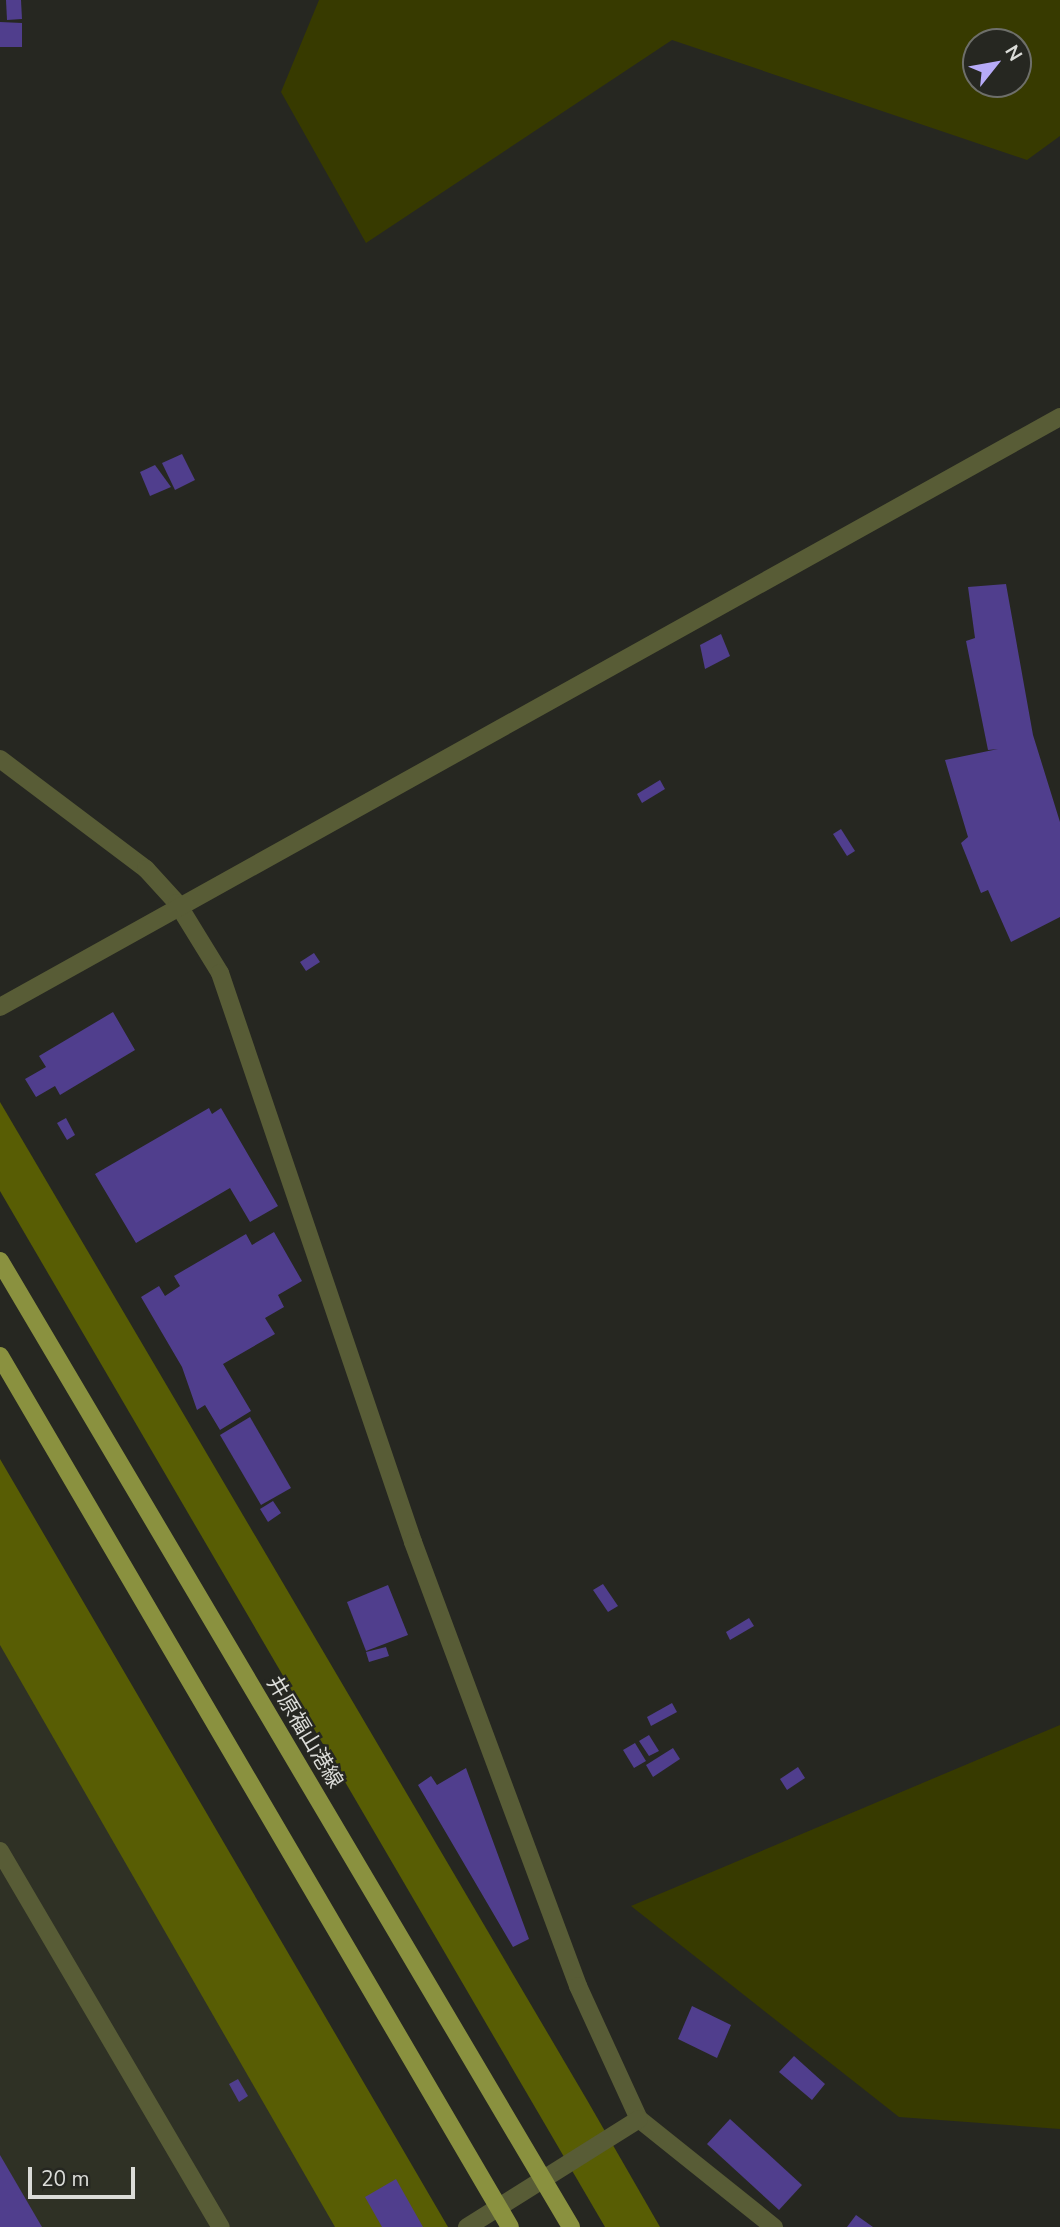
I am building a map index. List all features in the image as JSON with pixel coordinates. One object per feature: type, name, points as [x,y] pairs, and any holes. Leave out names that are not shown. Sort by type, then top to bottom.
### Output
[{"type":"main road","name":"井原福山港線","points":[[0,1261],[550,2174],[571,2227]]},
{"type":"main road","points":[[0,1356],[510,2227]]},
{"type":"street","points":[[0,1007],[177,904],[1060,417]]},
{"type":"street","points":[[0,759],[146,869],[177,904],[220,973],[525,1851],[639,2119],[774,2227]]},
{"type":"street","points":[[0,1851],[221,2227]]},
{"type":"street","points":[[467,2227],[497,2205],[639,2119]]},
{"type":"shaded area","points":[[319,0],[1060,0],[1060,136],[1027,160],[672,40],[366,243],[281,92]]},
{"type":"shaded area","points":[[0,1102],[660,2227],[605,2227],[0,1191]]},
{"type":"shaded area","points":[[0,1459],[448,2227],[335,2227],[0,1645]]},
{"type":"shaded area","points":[[0,1584],[374,2227],[0,2227]]},
{"type":"shaded area","points":[[1060,1725],[1060,2129],[899,2117],[631,1906]]},
{"type":"building","points":[[6,0],[21,0],[22,19],[7,20]]},
{"type":"building","points":[[0,22],[22,23],[22,47],[0,47]]},
{"type":"building","points":[[182,454],[195,480],[175,490],[162,463]]},
{"type":"building","points":[[155,465],[171,487],[150,496],[140,472]]},
{"type":"building","points":[[1006,584],[1033,735],[1060,822],[1060,917],[1011,942],[988,890],[981,893],[961,843],[968,837],[945,760],[998,749],[988,750],[966,641],[975,638],[968,587]]},
{"type":"building","points":[[721,634],[730,656],[705,669],[700,645]]},
{"type":"building","points":[[660,780],[665,789],[642,803],[637,794]]},
{"type":"building","points":[[841,829],[855,851],[847,856],[833,834]]},
{"type":"building","points":[[314,953],[320,962],[306,971],[300,962]]},
{"type":"building","points":[[113,1012],[135,1050],[60,1095],[55,1086],[36,1097],[25,1079],[46,1067],[39,1056]]},
{"type":"building","points":[[209,1108],[212,1114],[221,1108],[278,1206],[250,1222],[230,1188],[136,1243],[95,1174]]},
{"type":"building","points":[[66,1118],[75,1135],[67,1140],[57,1123]]},
{"type":"building","points":[[274,1232],[302,1281],[278,1295],[284,1307],[265,1318],[275,1334],[223,1364],[251,1411],[220,1430],[205,1405],[197,1410],[182,1367],[141,1297],[159,1286],[165,1296],[180,1286],[174,1276],[246,1234],[252,1245]]},
{"type":"building","points":[[250,1417],[291,1488],[261,1505],[220,1435]]},
{"type":"building","points":[[273,1501],[281,1513],[268,1522],[260,1509]]},
{"type":"building","points":[[603,1584],[618,1606],[608,1612],[593,1590]]},
{"type":"building","points":[[388,1585],[408,1635],[366,1651],[347,1602]]},
{"type":"building","points":[[749,1618],[754,1626],[730,1640],[726,1632]]},
{"type":"building","points":[[386,1647],[389,1656],[369,1662],[366,1652]]},
{"type":"building","points":[[672,1703],[677,1712],[651,1726],[647,1717]]},
{"type":"building","points":[[649,1735],[659,1751],[649,1756],[639,1741]]},
{"type":"building","points":[[635,1743],[646,1761],[634,1768],[623,1750]]},
{"type":"building","points":[[673,1748],[680,1759],[653,1777],[646,1765]]},
{"type":"building","points":[[798,1767],[805,1778],[787,1790],[780,1779]]},
{"type":"building","points":[[466,1768],[529,1939],[513,1947],[418,1785],[431,1776],[437,1785]]},
{"type":"building","points":[[692,2006],[731,2025],[717,2058],[678,2039]]},
{"type":"building","points":[[794,2056],[825,2084],[812,2100],[779,2072]]},
{"type":"building","points":[[238,2079],[248,2096],[239,2102],[229,2084]]},
{"type":"building","points":[[730,2119],[802,2185],[779,2210],[707,2144]]},
{"type":"building","points":[[0,2155],[42,2227],[0,2227]]},
{"type":"building","points":[[396,2179],[423,2227],[382,2227],[365,2197]]},
{"type":"building","points":[[856,2215],[873,2227],[847,2227]]}]
